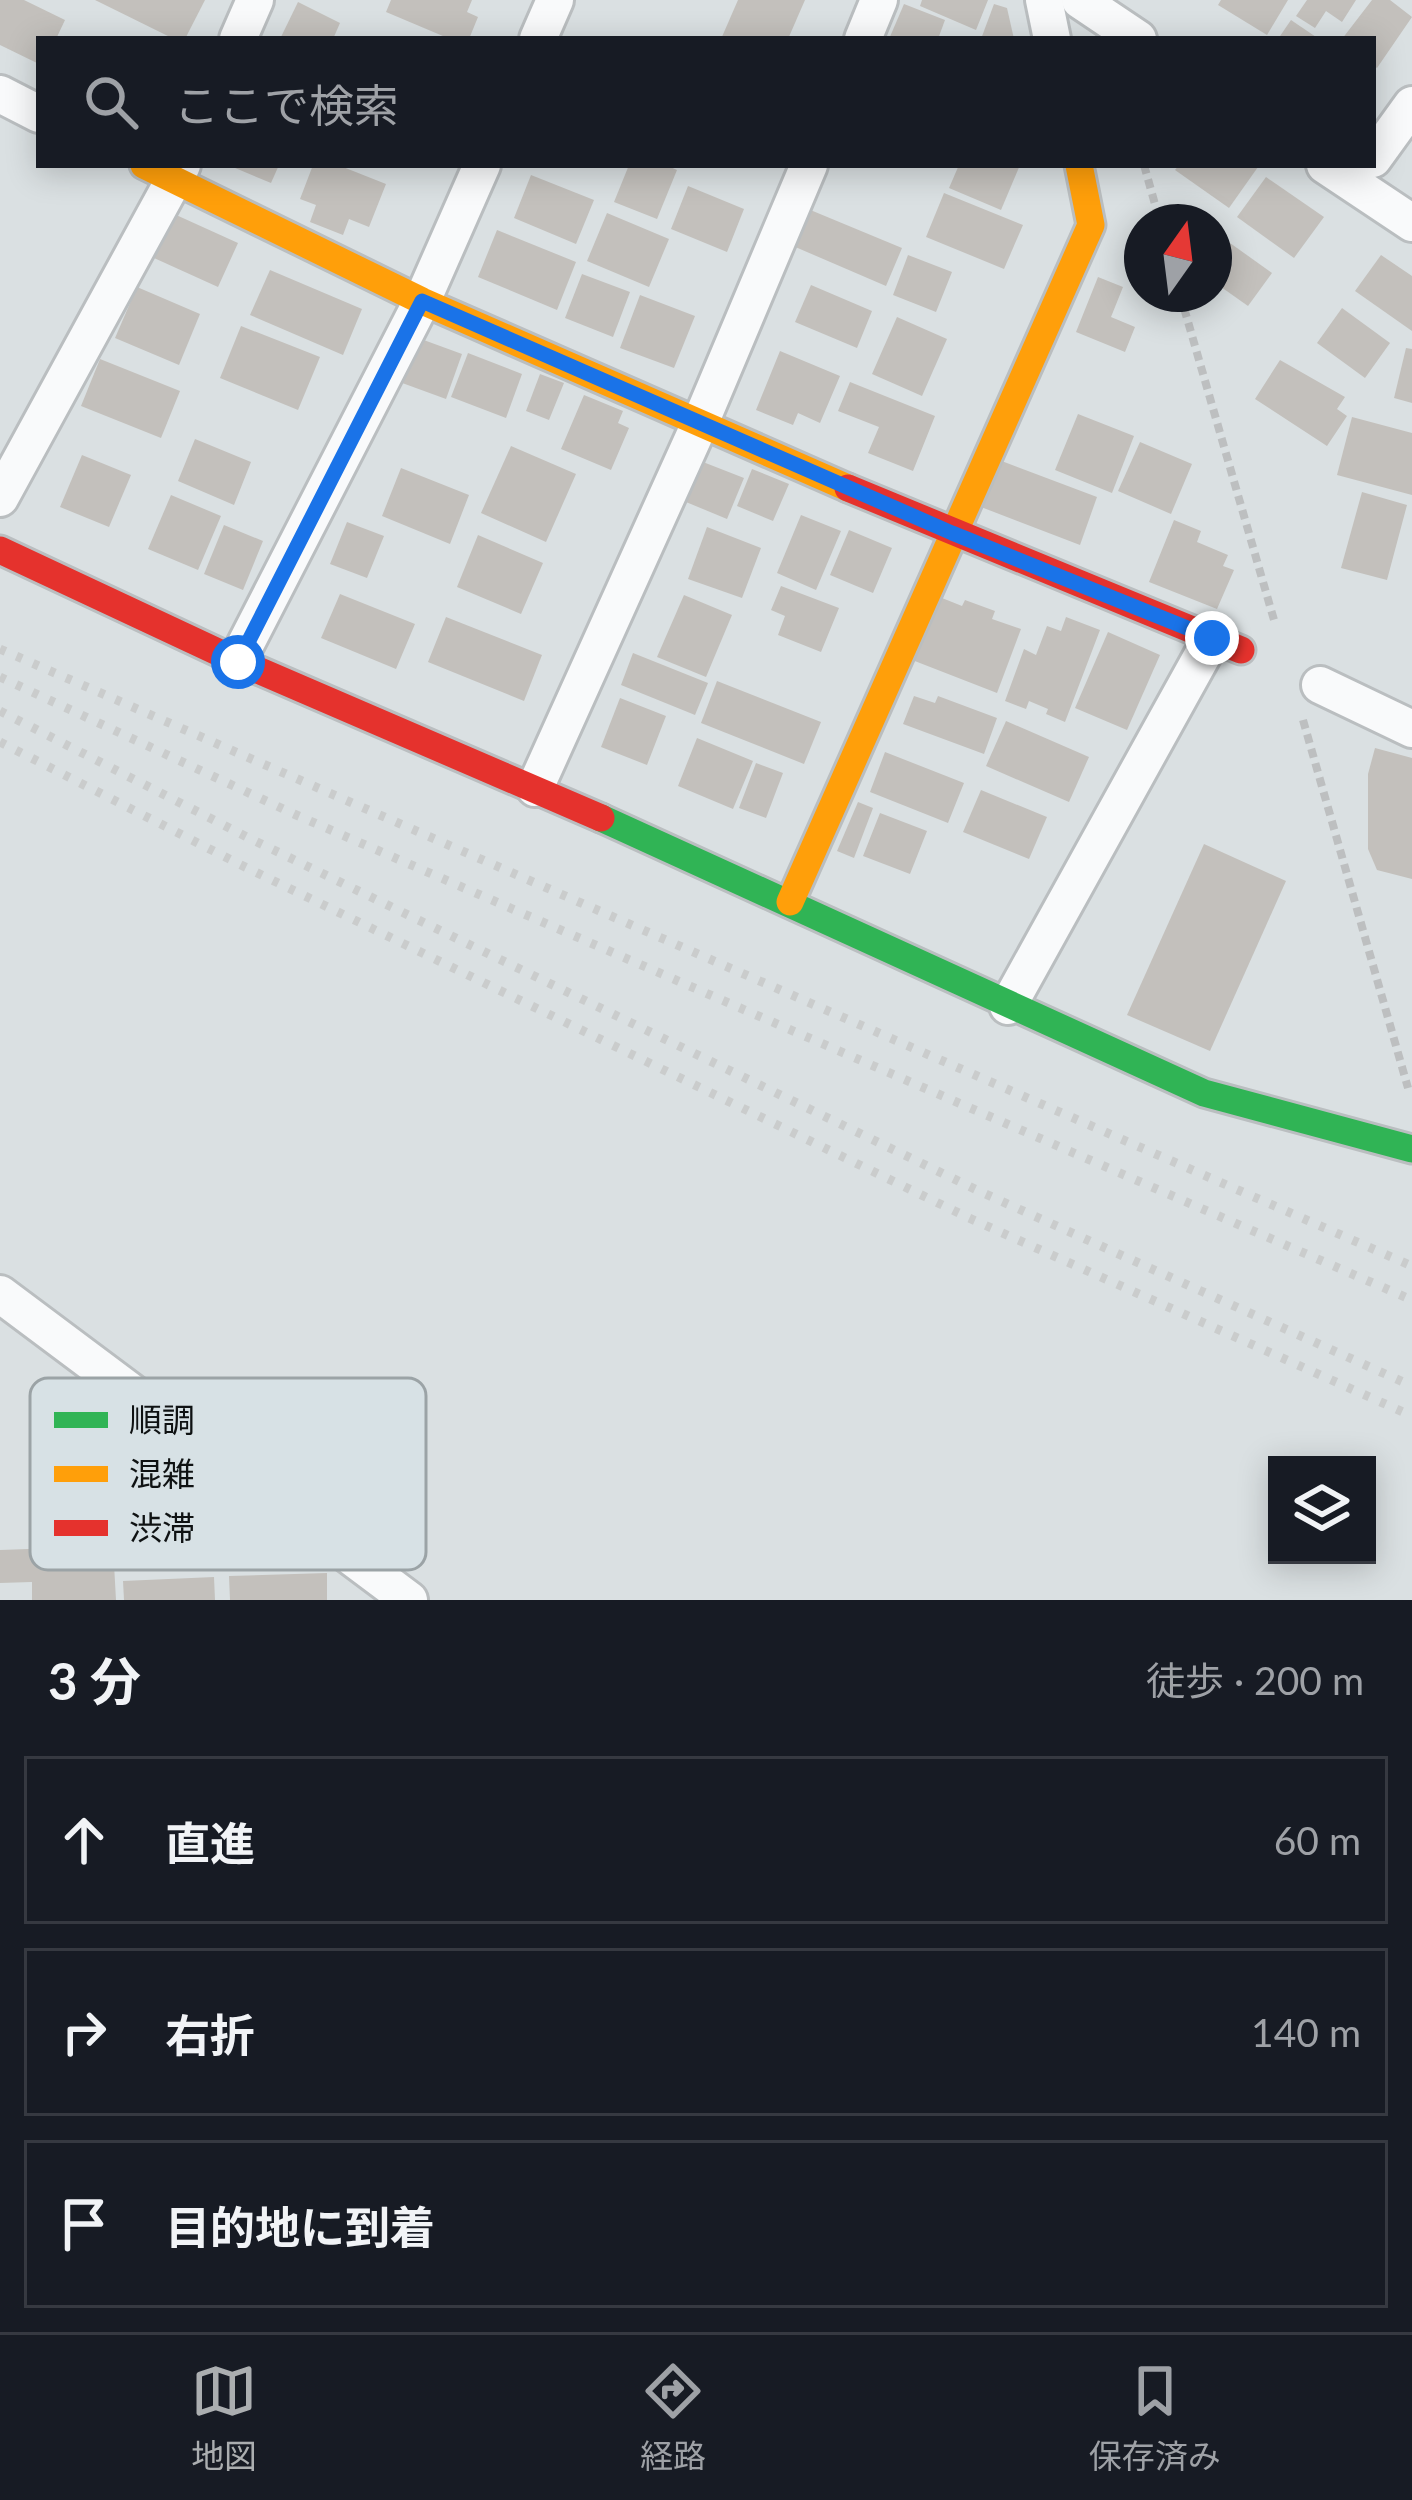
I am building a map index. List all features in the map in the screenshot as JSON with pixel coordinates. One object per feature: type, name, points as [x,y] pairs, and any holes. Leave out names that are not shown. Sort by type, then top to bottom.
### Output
[{"type":"street","points":[[239,36],[255,0]]},
{"type":"street","points":[[539,36],[555,0]]},
{"type":"street","points":[[864,36],[879,0]]},
{"type":"street","points":[[1044,0],[1051,36]]},
{"type":"street","points":[[1080,0],[1134,36]]},
{"type":"street","points":[[0,94],[36,112]]},
{"type":"street","points":[[1376,145],[1412,105]]},
{"type":"street","points":[[238,662],[422,301],[481,168]]},
{"type":"street","points":[[536,788],[808,168]]},
{"type":"street","points":[[790,902],[1091,225],[1079,168]]},
{"type":"street","points":[[1355,168],[1412,223]]},
{"type":"street","points":[[0,498],[167,170],[422,301],[952,533],[1227,644],[1008,1006]]},
{"type":"street","points":[[0,550],[238,662],[536,788],[1204,1093],[1412,1149]]},
{"type":"street","points":[[1320,685],[1412,729]]},
{"type":"street","points":[[0,1294],[112,1378]]},
{"type":"street","points":[[369,1570],[409,1600]]},
{"type":"path","points":[[1145,168],[1155,204]]},
{"type":"building","points":[[0,0],[24,0],[65,20],[57,36],[36,36],[36,63],[0,45]]},
{"type":"building","points":[[95,0],[205,0],[187,36],[168,36]]},
{"type":"building","points":[[391,0],[472,0],[467,12],[478,17],[470,36],[443,36],[386,12]]},
{"type":"building","points":[[738,0],[805,0],[789,36],[722,36]]},
{"type":"building","points":[[922,0],[988,0],[976,30],[920,6]]},
{"type":"building","points":[[1221,0],[1288,0],[1267,35],[1218,5]]},
{"type":"building","points":[[1307,0],[1356,0],[1342,22],[1326,11],[1315,28],[1296,16]]},
{"type":"building","points":[[1372,0],[1390,0],[1412,17],[1377,68],[1376,36],[1344,36]]},
{"type":"building","points":[[298,2],[340,23],[334,36],[281,36]]},
{"type":"building","points":[[904,4],[945,20],[939,36],[890,36]]},
{"type":"building","points":[[994,4],[1007,8],[1013,36],[982,36]]},
{"type":"building","points":[[1291,20],[1315,36],[1280,36]]},
{"type":"building","points":[[235,168],[278,168],[271,183]]},
{"type":"building","points":[[312,168],[346,168],[386,184],[369,227],[349,219],[343,235],[310,222],[316,205],[300,199]]},
{"type":"building","points":[[628,168],[677,170],[657,219],[614,202]]},
{"type":"building","points":[[958,168],[1019,168],[1001,210],[949,188]]},
{"type":"building","points":[[1257,168],[1232,204],[1223,204],[1175,170]]},
{"type":"building","points":[[531,175],[594,200],[576,244],[514,218]]},
{"type":"building","points":[[1266,177],[1324,217],[1294,258],[1237,217]]},
{"type":"building","points":[[688,186],[744,209],[727,252],[671,229]]},
{"type":"building","points":[[944,193],[1023,225],[1004,269],[926,237]]},
{"type":"building","points":[[808,209],[902,248],[886,286],[793,246]]},
{"type":"building","points":[[607,213],[669,239],[649,287],[587,261]]},
{"type":"building","points":[[174,214],[238,243],[218,287],[154,258]]},
{"type":"building","points":[[497,230],[576,262],[557,310],[478,277]]},
{"type":"building","points":[[1232,244],[1272,273],[1248,306],[1232,295]]},
{"type":"building","points":[[908,255],[952,272],[936,312],[893,295]]},
{"type":"building","points":[[1381,255],[1412,276],[1412,331],[1355,291]]},
{"type":"building","points":[[270,270],[362,309],[343,355],[250,315]]},
{"type":"building","points":[[582,274],[630,292],[613,337],[565,318]]},
{"type":"building","points":[[1098,277],[1123,287],[1111,317],[1135,327],[1125,352],[1076,332]]},
{"type":"building","points":[[811,285],[872,311],[857,348],[795,322]]},
{"type":"building","points":[[137,287],[200,314],[179,365],[115,338]]},
{"type":"building","points":[[640,295],[695,316],[674,368],[620,348]]},
{"type":"building","points":[[1342,308],[1390,343],[1365,378],[1317,343]]},
{"type":"building","points":[[897,317],[947,339],[922,396],[872,374]]},
{"type":"building","points":[[241,326],[320,357],[298,410],[220,378]]},
{"type":"building","points":[[410,335],[462,354],[446,399],[394,380]]},
{"type":"building","points":[[1406,348],[1412,349],[1412,403],[1394,398]]},
{"type":"building","points":[[780,351],[840,376],[820,423],[798,413],[793,425],[756,410]]},
{"type":"building","points":[[468,353],[522,374],[506,418],[451,397]]},
{"type":"building","points":[[100,359],[180,391],[161,438],[81,406]]},
{"type":"building","points":[[1280,360],[1345,397],[1337,409],[1347,416],[1327,446],[1255,399]]},
{"type":"building","points":[[540,374],[564,383],[549,420],[526,411]]},
{"type":"building","points":[[850,382],[935,416],[913,471],[868,453],[879,427],[838,411]]},
{"type":"building","points":[[584,395],[623,411],[618,423],[629,428],[611,470],[561,449]]},
{"type":"building","points":[[1078,414],[1134,436],[1112,493],[1055,470]]},
{"type":"building","points":[[1352,417],[1412,433],[1412,495],[1337,475]]},
{"type":"building","points":[[195,439],[251,462],[234,505],[178,481]]},
{"type":"building","points":[[1140,442],[1192,464],[1171,514],[1118,491]]},
{"type":"building","points":[[511,446],[576,474],[546,542],[481,513]]},
{"type":"building","points":[[82,455],[131,475],[109,527],[60,507]]},
{"type":"building","points":[[999,460],[1097,497],[1080,545],[981,507]]},
{"type":"building","points":[[703,462],[744,478],[727,519],[686,502]]},
{"type":"building","points":[[401,468],[469,495],[450,544],[382,516]]},
{"type":"building","points":[[752,469],[789,484],[773,521],[737,506]]},
{"type":"building","points":[[1362,492],[1407,505],[1387,580],[1341,568]]},
{"type":"building","points":[[171,495],[221,516],[198,570],[148,549]]},
{"type":"building","points":[[801,515],[841,531],[816,590],[777,573]]},
{"type":"building","points":[[1174,520],[1201,531],[1197,542],[1228,555],[1223,566],[1234,570],[1217,609],[1149,582]]},
{"type":"building","points":[[347,522],[384,536],[367,578],[330,564]]},
{"type":"building","points":[[224,525],[263,541],[243,590],[204,574]]},
{"type":"building","points":[[707,527],[761,548],[742,598],[688,579]]},
{"type":"building","points":[[849,530],[892,548],[873,593],[830,575]]},
{"type":"building","points":[[478,535],[543,563],[521,614],[457,587]]},
{"type":"building","points":[[781,586],[839,608],[821,652],[778,635],[785,616],[771,610]]},
{"type":"building","points":[[340,594],[415,624],[396,669],[321,638]]},
{"type":"building","points":[[932,594],[962,606],[965,600],[995,611],[992,619],[1021,629],[997,693],[907,658]]},
{"type":"building","points":[[684,595],[732,615],[706,677],[657,657]]},
{"type":"building","points":[[446,617],[542,655],[524,701],[428,662]]},
{"type":"building","points":[[1066,617],[1100,630],[1065,722],[1029,701],[1026,709],[1005,701],[1024,649],[1036,655],[1047,626],[1061,631]]},
{"type":"building","points":[[1108,632],[1160,655],[1127,730],[1075,708]]},
{"type":"building","points":[[633,653],[708,683],[695,715],[621,685]]},
{"type":"building","points":[[717,681],[821,722],[804,764],[701,723]]},
{"type":"building","points":[[914,696],[935,703],[938,696],[997,718],[984,754],[903,724]]},
{"type":"building","points":[[620,698],[666,716],[647,765],[601,747]]},
{"type":"building","points":[[1006,721],[1089,757],[1069,802],[986,766]]},
{"type":"building","points":[[697,738],[753,761],[733,809],[678,786]]},
{"type":"building","points":[[1375,748],[1412,758],[1412,879],[1377,870],[1368,849],[1368,774]]},
{"type":"building","points":[[885,752],[964,783],[948,823],[870,792]]},
{"type":"building","points":[[756,763],[783,773],[766,818],[739,808]]},
{"type":"building","points":[[981,790],[1047,817],[1029,859],[963,832]]},
{"type":"building","points":[[858,802],[873,808],[854,858],[837,851]]},
{"type":"building","points":[[880,813],[927,831],[910,874],[863,856]]},
{"type":"building","points":[[1204,844],[1286,881],[1210,1051],[1127,1015]]},
{"type":"building","points":[[30,1549],[30,1570],[114,1570],[116,1600],[32,1600],[32,1582],[0,1583],[0,1550]]},
{"type":"building","points":[[327,1573],[327,1600],[230,1600],[229,1576]]},
{"type":"building","points":[[214,1577],[215,1600],[124,1600],[123,1581]]},
{"type":"railway","points":[[0,649],[1412,1266]]},
{"type":"railway","points":[[0,677],[294,814],[1412,1300]]},
{"type":"railway","points":[[0,711],[251,839],[981,1192],[1412,1386]]},
{"type":"railway","points":[[0,742],[239,864],[969,1218],[1412,1416]]},
{"type":"traffic: fast","points":[[601,818],[1204,1093],[1412,1149]]},
{"type":"traffic: slow","points":[[150,168],[422,301],[848,488]]},
{"type":"traffic: slow","points":[[790,902],[1091,225],[1080,168]]},
{"type":"traffic: jam","points":[[848,488],[1241,650]]},
{"type":"traffic: jam","points":[[0,550],[237,661],[601,818]]},
{"type":"route","points":[[238,662],[422,301],[952,533],[1212,638]]}]
